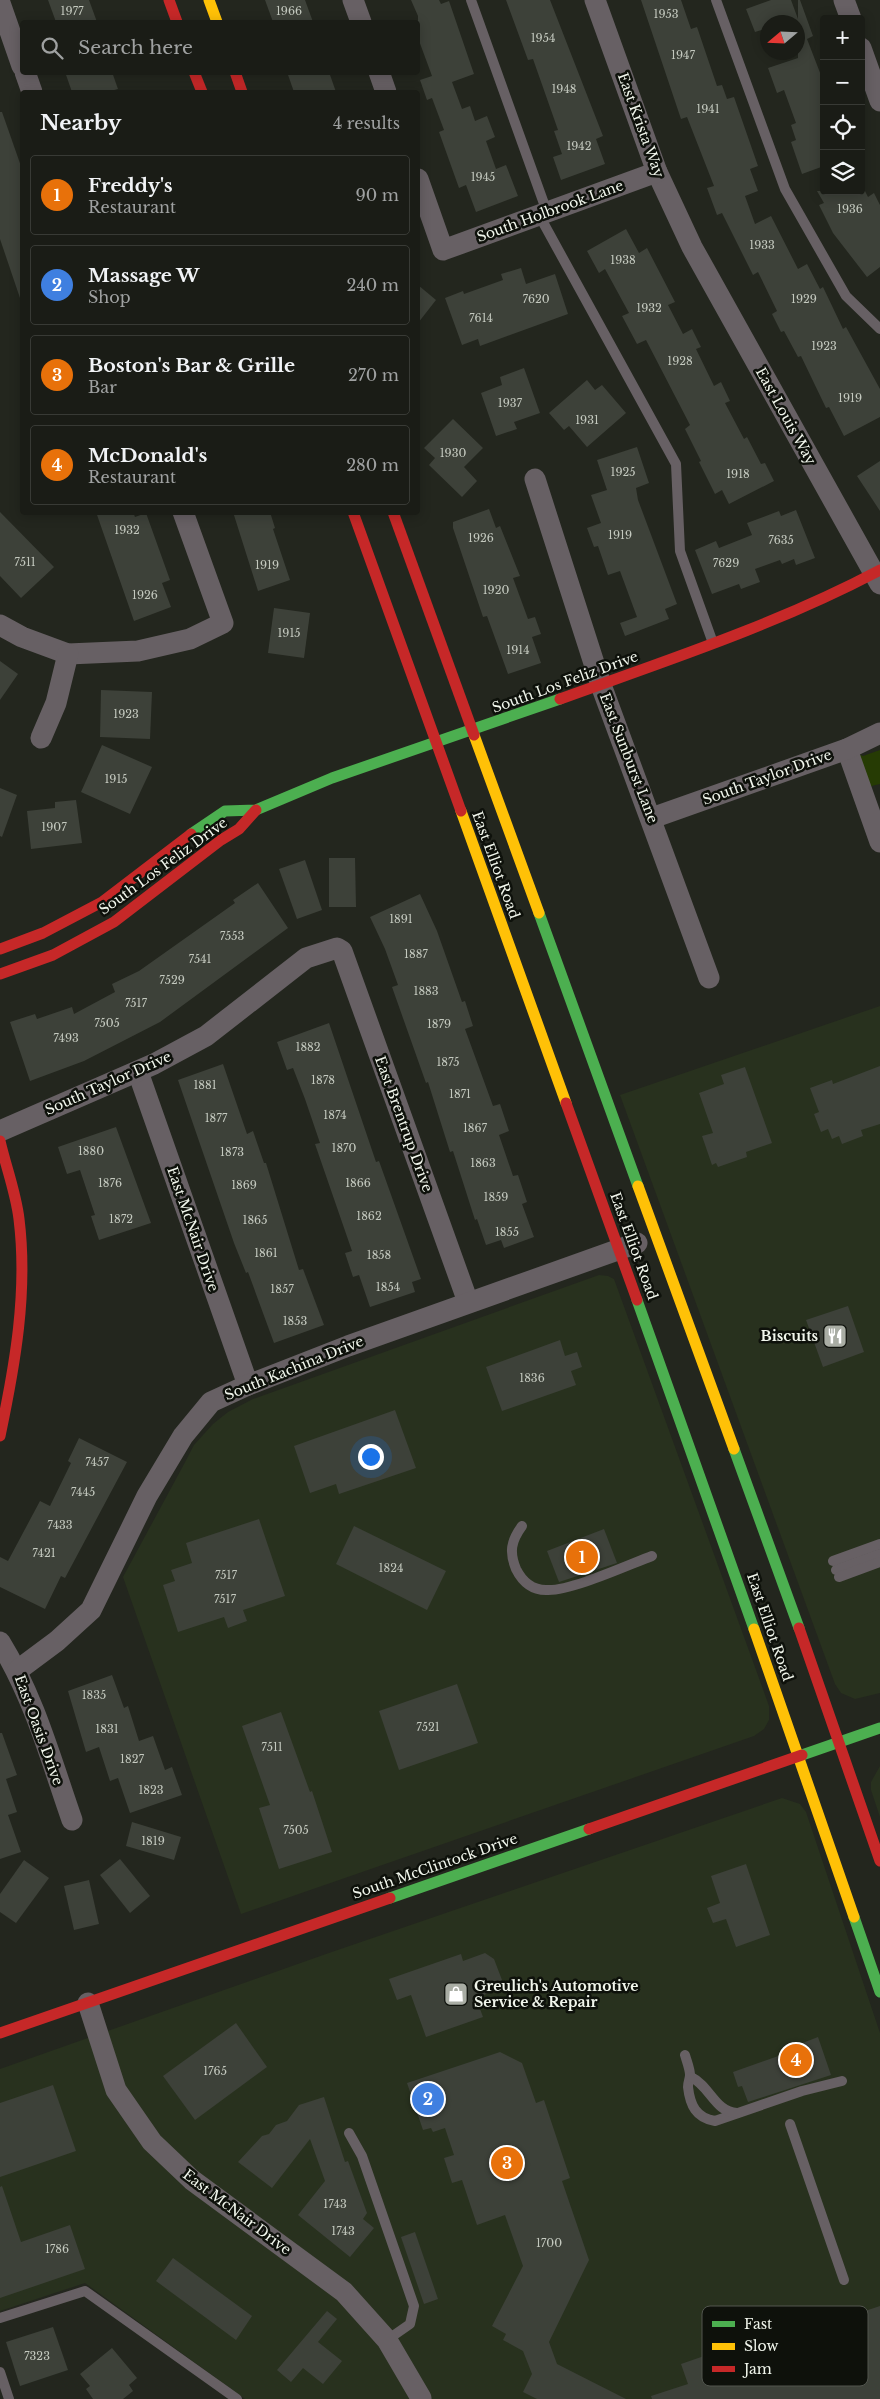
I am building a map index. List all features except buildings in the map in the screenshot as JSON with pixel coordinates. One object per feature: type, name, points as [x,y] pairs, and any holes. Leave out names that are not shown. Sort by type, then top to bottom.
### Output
[{"type":"main road","points":[[169,0],[176,20]]},
{"type":"main road","points":[[209,0],[216,20]]},
{"type":"main road","points":[[195,75],[201,90]]},
{"type":"main road","points":[[236,75],[241,90]]},
{"type":"main road","name":"East Elliot Road","points":[[354,515],[436,742],[628,1246],[880,1992]]},
{"type":"main road","name":"East Elliot Road","points":[[394,515],[840,1742],[880,1861]]},
{"type":"main road","name":"South Los Feliz Drive","points":[[0,949],[43,933],[102,902],[209,820],[225,811],[256,810],[315,785],[472,731],[713,644],[878,576]]},
{"type":"main road","name":"South Los Feliz Drive","points":[[0,974],[53,955],[114,922],[221,840],[239,829],[256,810]]},
{"type":"main road","points":[[0,1141],[19,1219],[22,1301],[7,1368],[0,1436]]},
{"type":"main road","name":"South McClintock Drive","points":[[0,2034],[880,1728]]},
{"type":"street","points":[[353,0],[360,20]]},
{"type":"street","name":"East Krista Way","points":[[595,0],[657,172],[692,247]]},
{"type":"street","points":[[844,0],[850,15]]},
{"type":"street","points":[[0,3],[20,60]]},
{"type":"street","points":[[865,59],[880,101]]},
{"type":"street","points":[[26,75],[31,90]]},
{"type":"street","points":[[380,75],[385,90]]},
{"type":"street","name":"South Holbrook Lane","points":[[420,185],[443,250],[657,172]]},
{"type":"street","name":"East Louis Way","points":[[692,247],[878,576]]},
{"type":"street","name":"East Sunburst Lane","points":[[535,479],[601,685],[652,818],[709,978]]},
{"type":"street","points":[[0,625],[22,637],[68,654],[138,650],[190,639],[223,624],[184,515]]},
{"type":"street","points":[[41,738],[56,703],[68,654]]},
{"type":"street","name":"South Taylor Drive","points":[[652,818],[847,749],[880,733]]},
{"type":"street","points":[[847,749],[880,842]]},
{"type":"street","name":"South Taylor Drive","points":[[0,1131],[138,1072],[206,1036],[306,958],[337,948]]},
{"type":"street","name":"East Brentrup Drive","points":[[337,948],[342,951],[468,1302]]},
{"type":"street","name":"East McNair Drive","points":[[138,1072],[248,1385]]},
{"type":"street","name":"South Kachina Drive","points":[[18,1670],[57,1641],[91,1610],[148,1496],[183,1436],[211,1402],[248,1385],[468,1302],[628,1246]]},
{"type":"street","name":"East Oasis Drive","points":[[0,1642],[18,1670],[72,1820]]},
{"type":"street","name":"East McNair Drive","points":[[88,2003],[116,2090],[152,2142],[192,2180],[344,2292],[387,2340],[421,2398]]},
{"type":"lane","points":[[471,0],[543,213],[676,464],[680,551],[713,644]]},
{"type":"lane","points":[[716,0],[785,189],[846,296],[880,329]]},
{"type":"lane","points":[[522,1526],[513,1538],[512,1554],[517,1570],[528,1585],[545,1590],[562,1589],[652,1556]]},
{"type":"lane","points":[[836,1569],[880,1544]]},
{"type":"lane","points":[[836,1569],[880,1554]]},
{"type":"lane","points":[[836,1569],[880,1562]]},
{"type":"lane","points":[[685,2055],[691,2077],[688,2086],[699,2116],[715,2121],[802,2091],[842,2081]]},
{"type":"lane","points":[[691,2077],[697,2080],[723,2110],[739,2113]]},
{"type":"lane","points":[[790,2124],[844,2280]]},
{"type":"lane","points":[[349,2133],[362,2156],[414,2306],[410,2324],[387,2340]]},
{"type":"lane","points":[[0,2318],[85,2291],[237,2399]]},
{"type":"lane","points":[[0,2372],[9,2399]]},
{"type":"shaded area","points":[[880,1006],[880,1693],[855,1699],[841,1693],[835,1684],[620,1095]]},
{"type":"shaded area","points":[[599,1275],[614,1279],[769,1706],[769,1720],[764,1729],[754,1736],[241,1914],[123,1577],[194,1445],[213,1424],[228,1412],[253,1399]]},
{"type":"shaded area","points":[[880,1766],[880,1817],[871,1790],[871,1782]]},
{"type":"shaded area","points":[[782,1798],[800,1804],[806,1812],[880,2033],[880,2399],[245,2399],[85,2283],[0,2311],[0,2069],[326,1954]]},
{"type":"green space","points":[[847,749],[863,756],[880,750],[880,784],[867,787]]},
{"type":"traffic: fast","points":[[191,834],[225,811],[256,810],[332,778],[560,699]]},
{"type":"traffic: fast","points":[[539,913],[638,1186]]},
{"type":"traffic: fast","points":[[637,1300],[754,1629]]},
{"type":"traffic: fast","points":[[734,1449],[799,1628]]},
{"type":"traffic: fast","points":[[802,1755],[880,1728]]},
{"type":"traffic: fast","points":[[390,1898],[589,1829]]},
{"type":"traffic: fast","points":[[854,1917],[880,1992]]},
{"type":"traffic: slow","points":[[209,0],[216,20]]},
{"type":"traffic: slow","points":[[474,735],[539,913]]},
{"type":"traffic: slow","points":[[461,811],[566,1103]]},
{"type":"traffic: slow","points":[[638,1186],[734,1449]]},
{"type":"traffic: slow","points":[[754,1629],[854,1917]]},
{"type":"traffic: jam","points":[[169,0],[176,20]]},
{"type":"traffic: jam","points":[[195,75],[201,90]]},
{"type":"traffic: jam","points":[[236,75],[241,90]]},
{"type":"traffic: jam","points":[[354,515],[461,811]]},
{"type":"traffic: jam","points":[[394,515],[474,735]]},
{"type":"traffic: jam","points":[[560,699],[762,624],[880,570]]},
{"type":"traffic: jam","points":[[0,974],[53,955],[114,922],[221,840],[239,829],[256,810]]},
{"type":"traffic: jam","points":[[0,949],[43,933],[102,902],[191,834]]},
{"type":"traffic: jam","points":[[566,1103],[637,1300]]},
{"type":"traffic: jam","points":[[0,1141],[18,1209],[22,1274],[15,1355],[0,1436]]},
{"type":"traffic: jam","points":[[799,1628],[880,1861]]},
{"type":"traffic: jam","points":[[589,1829],[802,1755]]},
{"type":"traffic: jam","points":[[0,2033],[390,1898]]},
{"type":"place","name":"Biscuits","points":[[835,1336]]},
{"type":"place","name":"Freddy's","points":[[582,1557]]},
{"type":"place","name":"Greulich's Automotive Service & Repair","points":[[456,1994]]},
{"type":"place","name":"McDonald's","points":[[796,2060]]},
{"type":"place","name":"Massage W","points":[[428,2099]]},
{"type":"place","name":"Boston's Bar & Grille","points":[[507,2163]]}]
